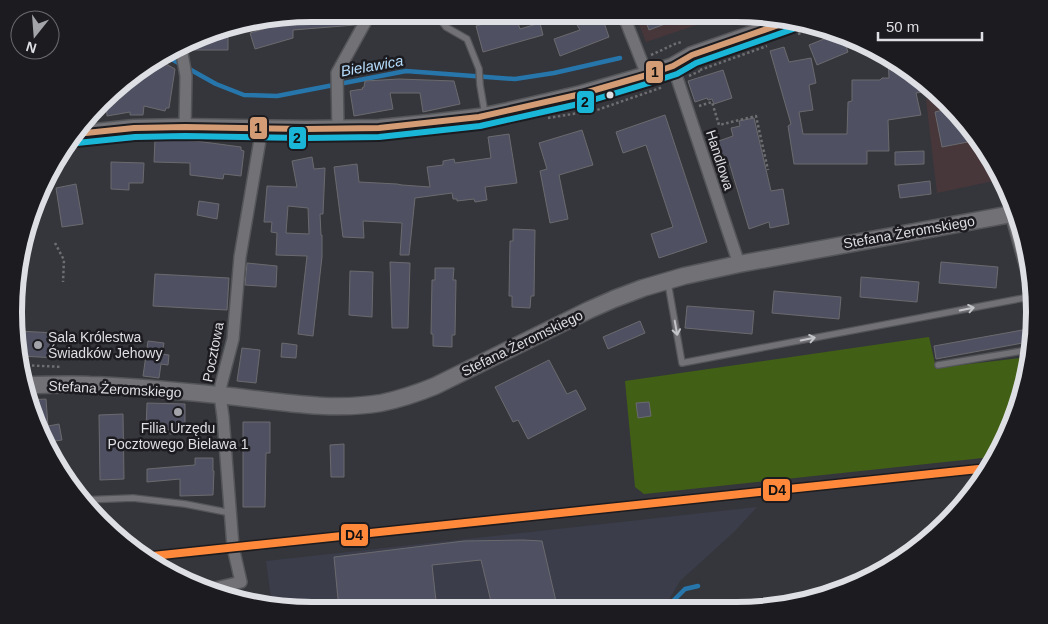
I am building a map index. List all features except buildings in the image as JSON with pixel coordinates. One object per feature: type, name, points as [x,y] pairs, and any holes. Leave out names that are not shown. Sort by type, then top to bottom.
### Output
[{"type":"street","points":[[338,129],[338,73],[365,22]]},
{"type":"street","points":[[626,22],[647,75]]},
{"type":"street","points":[[84,133],[125,128],[379,128],[486,115],[581,94],[647,75],[673,66],[692,55],[777,26]]},
{"type":"street","points":[[182,53],[186,76],[185,127]]},
{"type":"street","name":"Handlowa","points":[[673,66],[739,264]]},
{"type":"street","name":"Pocztowa","points":[[221,587],[241,582],[233,548],[220,395],[233,340],[240,257],[262,128]]},
{"type":"street","name":"Stefana Żeromskiego","points":[[32,385],[91,385],[330,406],[364,405],[399,399],[435,386],[608,302],[668,280],[739,264],[1008,215]]},
{"type":"lane","points":[[442,22],[446,27],[468,39],[479,69],[486,115]]},
{"type":"lane","points":[[668,280],[682,363],[1025,299]]},
{"type":"lane","points":[[938,365],[1023,351]]},
{"type":"lane","points":[[91,500],[133,498],[185,504],[231,513]]},
{"type":"path","points":[[695,107],[712,100],[719,125],[756,116],[768,170]]},
{"type":"path","points":[[55,243],[64,260],[63,282]]},
{"type":"path","points":[[28,365],[62,367]]},
{"type":"shaded area","points":[[638,22],[705,22],[646,42]]},
{"type":"shaded area","points":[[932,98],[954,121],[977,151],[994,181],[937,193],[926,99]]},
{"type":"shaded area","points":[[757,507],[735,531],[680,581],[668,602],[293,601],[271,599],[266,561]]},
{"type":"green space","points":[[929,337],[936,368],[1022,358],[1010,405],[987,458],[644,494],[635,487],[625,381]]},
{"type":"waterway","name":"Bielawica","points":[[171,59],[216,84],[244,95],[277,96],[406,71],[515,79],[554,73],[620,58]]},
{"type":"waterway","points":[[673,602],[685,589],[698,586]]},
{"type":"transit line","name":"1","points":[[84,133],[134,128],[185,127],[379,128],[479,117],[581,94],[647,75],[673,66],[692,55],[777,26]]},
{"type":"transit line","name":"2","points":[[77,143],[135,137],[185,136],[379,137],[480,126],[583,103],[649,83],[677,74],[696,63],[793,29]]},
{"type":"transit line","name":"D4","points":[[155,556],[980,469]]},
{"type":"place","name":"Sala Królestwa Świadków Jehowy","points":[[38,345]]},
{"type":"place","name":"Filia Urzędu Pocztowego Bielawa 1","points":[[178,412]]}]
